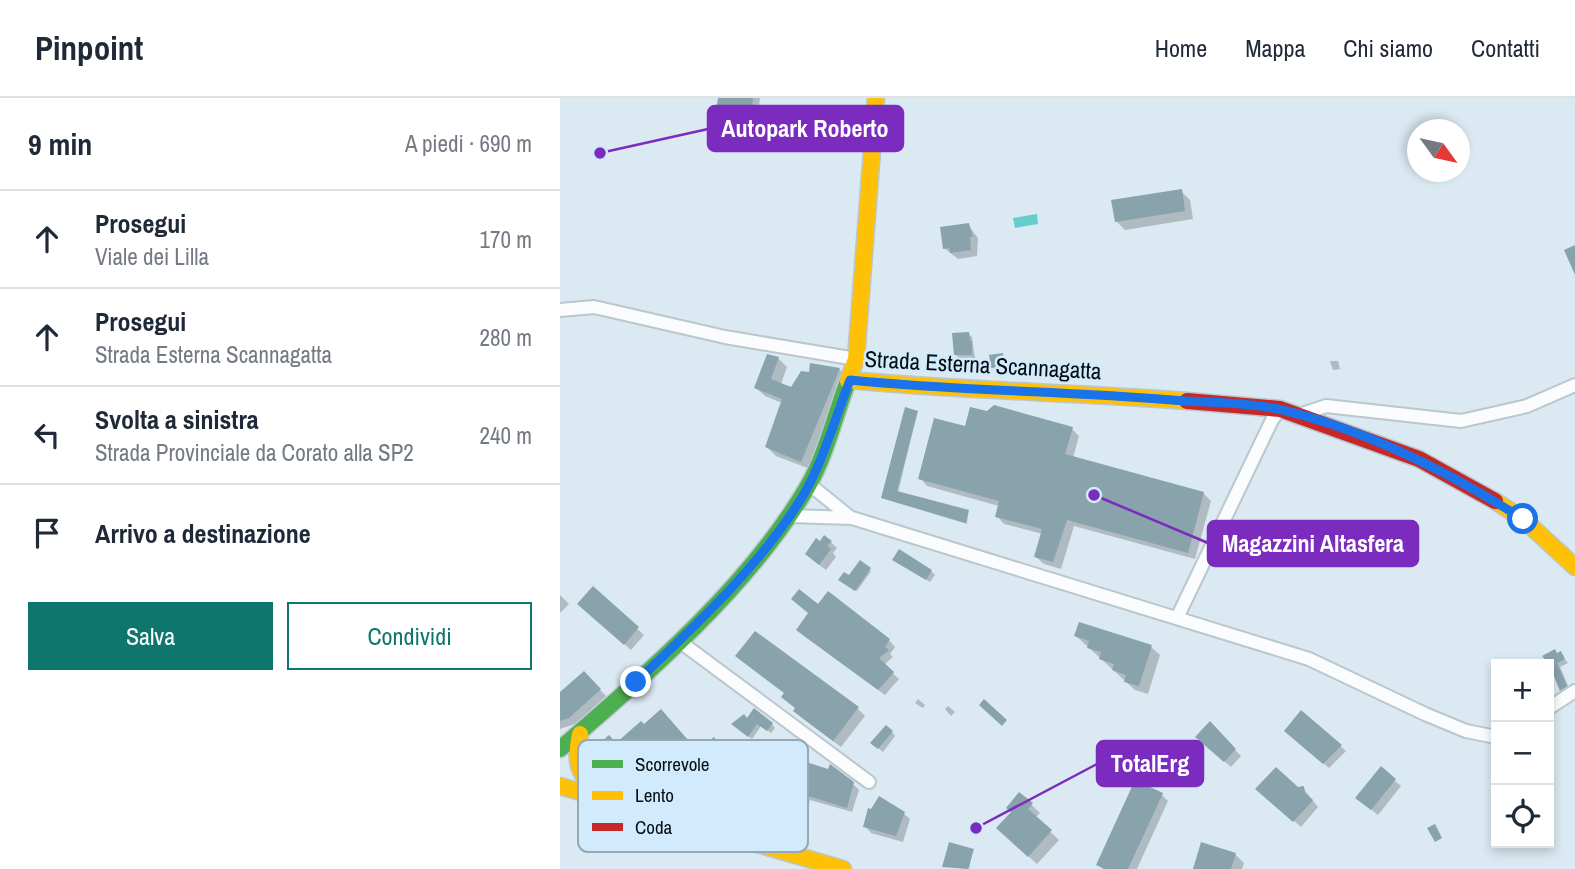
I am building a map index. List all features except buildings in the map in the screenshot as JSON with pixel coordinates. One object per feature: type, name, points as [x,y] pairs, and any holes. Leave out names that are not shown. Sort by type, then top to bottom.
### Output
[{"type":"main road","points":[[560,749],[580,734],[679,641],[758,558],[790,516],[809,484],[856,359],[876,98]]},
{"type":"main road","name":"Strada Esterna Scannagatta","points":[[850,380],[921,387],[1058,391],[1280,409],[1419,459],[1475,488],[1523,519],[1575,567]]},
{"type":"main road","points":[[579,740],[580,734]]},
{"type":"main road","points":[[578,743],[575,757],[578,773]]},
{"type":"main road","points":[[560,763],[578,773]]},
{"type":"main road","points":[[560,786],[578,791]]},
{"type":"main road","points":[[740,852],[797,869]]},
{"type":"main road","points":[[786,852],[843,869]]},
{"type":"street","points":[[560,310],[594,307],[725,337],[856,359]]},
{"type":"street","points":[[1299,415],[1326,406],[1461,421],[1527,406],[1575,385]]},
{"type":"street","points":[[1177,618],[1272,420],[1280,409]]},
{"type":"street","points":[[809,484],[852,518]]},
{"type":"street","points":[[790,516],[852,518],[1309,659],[1435,718],[1491,736]]},
{"type":"street","points":[[679,641],[869,782]]},
{"type":"street","points":[[1554,705],[1575,691]]},
{"type":"water","points":[[1037,214],[1038,224],[1015,228],[1013,218]]},
{"type":"traffic: fast","points":[[560,749],[695,627],[757,559],[808,486],[825,448],[848,381]]},
{"type":"traffic: slow","points":[[848,381],[856,359],[876,98]]},
{"type":"traffic: slow","points":[[850,380],[1187,401]]},
{"type":"traffic: slow","points":[[1495,501],[1523,519],[1575,567]]},
{"type":"traffic: slow","points":[[579,740],[580,734]]},
{"type":"traffic: slow","points":[[578,753],[578,761]]},
{"type":"traffic: slow","points":[[560,786],[578,791]]},
{"type":"traffic: slow","points":[[785,852],[843,869]]},
{"type":"traffic: jam","points":[[1187,401],[1280,409],[1419,459],[1495,501]]},
{"type":"place","name":"Autopark Roberto","points":[[600,153]]},
{"type":"place","name":"Magazzini Altasfera","points":[[1094,495]]},
{"type":"place","name":"TotalErg","points":[[976,828]]},
{"type":"route","points":[[636,682],[758,558],[790,516],[809,484],[850,380],[921,387],[1058,391],[1280,409],[1419,459],[1475,488],[1523,519]]}]
